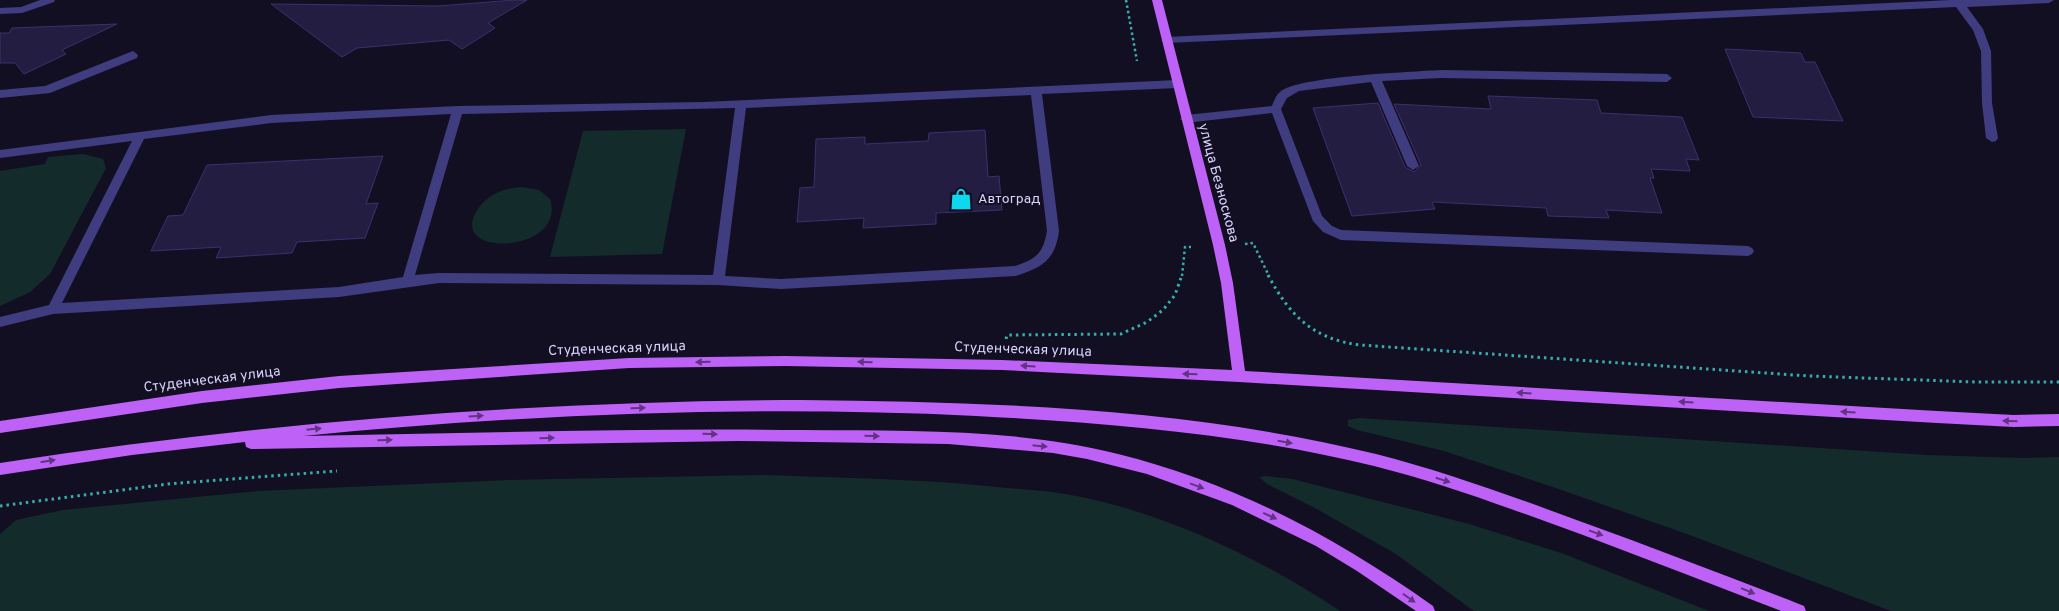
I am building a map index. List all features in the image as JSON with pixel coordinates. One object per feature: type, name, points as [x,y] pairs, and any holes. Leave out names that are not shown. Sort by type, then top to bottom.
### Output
[{"type":"main road","name":"улица Безноскова","points":[[1157,0],[1228,283],[1239,376]]},
{"type":"main road","name":"Студенческая улица","points":[[0,428],[202,397],[339,382],[629,363],[786,361],[1002,365],[1239,376],[1937,418],[2014,421],[2059,420]]},
{"type":"main road","points":[[0,469],[161,444],[439,418],[627,408],[775,405],[904,407],[995,411],[1118,420],[1237,433],[1366,458],[1445,481],[1591,532],[1799,611]]},
{"type":"main road","points":[[161,444],[702,434],[917,437],[1042,446],[1126,462],[1170,476],[1233,500],[1320,540],[1376,574],[1428,611]]},
{"type":"street","points":[[0,11],[22,10],[50,0]]},
{"type":"street","points":[[1166,40],[1957,2],[2049,0]]},
{"type":"street","points":[[1957,2],[1978,29],[1986,51],[1987,103],[1992,138]]},
{"type":"street","points":[[0,94],[46,90],[133,55]]},
{"type":"street","points":[[1667,78],[1441,74],[1375,78],[1297,88],[1283,95],[1276,109],[1317,218],[1322,227],[1342,235],[1748,250]]},
{"type":"street","points":[[1375,78],[1413,166]]},
{"type":"street","points":[[0,154],[271,119],[458,110],[741,104],[1036,92],[1177,84]]},
{"type":"street","points":[[0,322],[53,310],[339,292],[371,288],[408,280],[439,278],[718,280],[804,283],[1016,271],[1033,265],[1045,257],[1051,246],[1053,231],[1036,92]]},
{"type":"street","points":[[718,280],[741,104]]},
{"type":"street","points":[[1186,119],[1276,109]]},
{"type":"street","points":[[408,280],[458,110]]},
{"type":"street","points":[[53,310],[140,136]]},
{"type":"path","points":[[1126,0],[1142,86]]},
{"type":"path","points":[[1007,335],[1096,336],[1121,334],[1138,328],[1152,320],[1176,292],[1179,286],[1185,248],[1253,243],[1284,300],[1299,320],[1312,331],[1329,339],[1356,344],[1403,349],[1858,379],[1985,383],[2059,382]]},
{"type":"path","points":[[0,506],[171,482],[346,471]]},
{"type":"green space","points":[[686,129],[662,254],[550,257],[583,131]]},
{"type":"green space","points":[[83,154],[103,159],[106,168],[50,274],[30,292],[0,306],[0,171],[45,164],[48,157]]},
{"type":"green space","points":[[522,187],[539,190],[550,199],[551,217],[542,231],[526,240],[508,243],[491,242],[477,236],[472,225],[482,204],[497,193]]},
{"type":"green space","points":[[1359,418],[1927,455],[2021,458],[2059,457],[2059,611],[1891,611],[1687,534],[1553,487],[1444,451],[1357,430],[1348,426],[1348,420]]},
{"type":"green space","points":[[761,475],[946,483],[1066,494],[1086,498],[1151,516],[1218,543],[1282,575],[1340,611],[0,611],[0,534],[16,520],[63,510],[258,491],[509,480]]},
{"type":"green space","points":[[1259,477],[1292,479],[1469,524],[1564,554],[1709,611],[1474,611],[1396,554],[1315,508],[1267,484]]},
{"type":"building","points":[[527,0],[488,23],[495,28],[462,49],[449,40],[357,48],[342,57],[271,4],[438,6]]},
{"type":"building","points":[[117,24],[62,50],[66,54],[24,74],[15,63],[0,63],[0,33],[9,33],[12,28]]},
{"type":"building","points":[[1725,49],[1801,53],[1805,62],[1815,62],[1843,121],[1753,117]]},
{"type":"building","points":[[1488,96],[1597,100],[1601,113],[1682,117],[1699,160],[1686,159],[1690,171],[1651,169],[1654,178],[1650,178],[1662,213],[1606,210],[1609,218],[1548,216],[1546,208],[1432,202],[1435,209],[1352,216],[1313,108],[1378,103],[1405,167],[1414,172],[1421,165],[1394,104],[1491,109]]},
{"type":"building","points":[[985,130],[988,177],[999,176],[1002,210],[936,213],[936,224],[863,228],[864,218],[797,222],[800,188],[814,187],[816,139],[865,137],[865,144],[928,141],[929,133]]},
{"type":"building","points":[[383,156],[366,204],[378,203],[365,238],[297,242],[292,253],[216,258],[221,247],[151,251],[168,216],[183,215],[207,165]]},
{"type":"place","name":"Автоград","points":[[961,199]]}]
